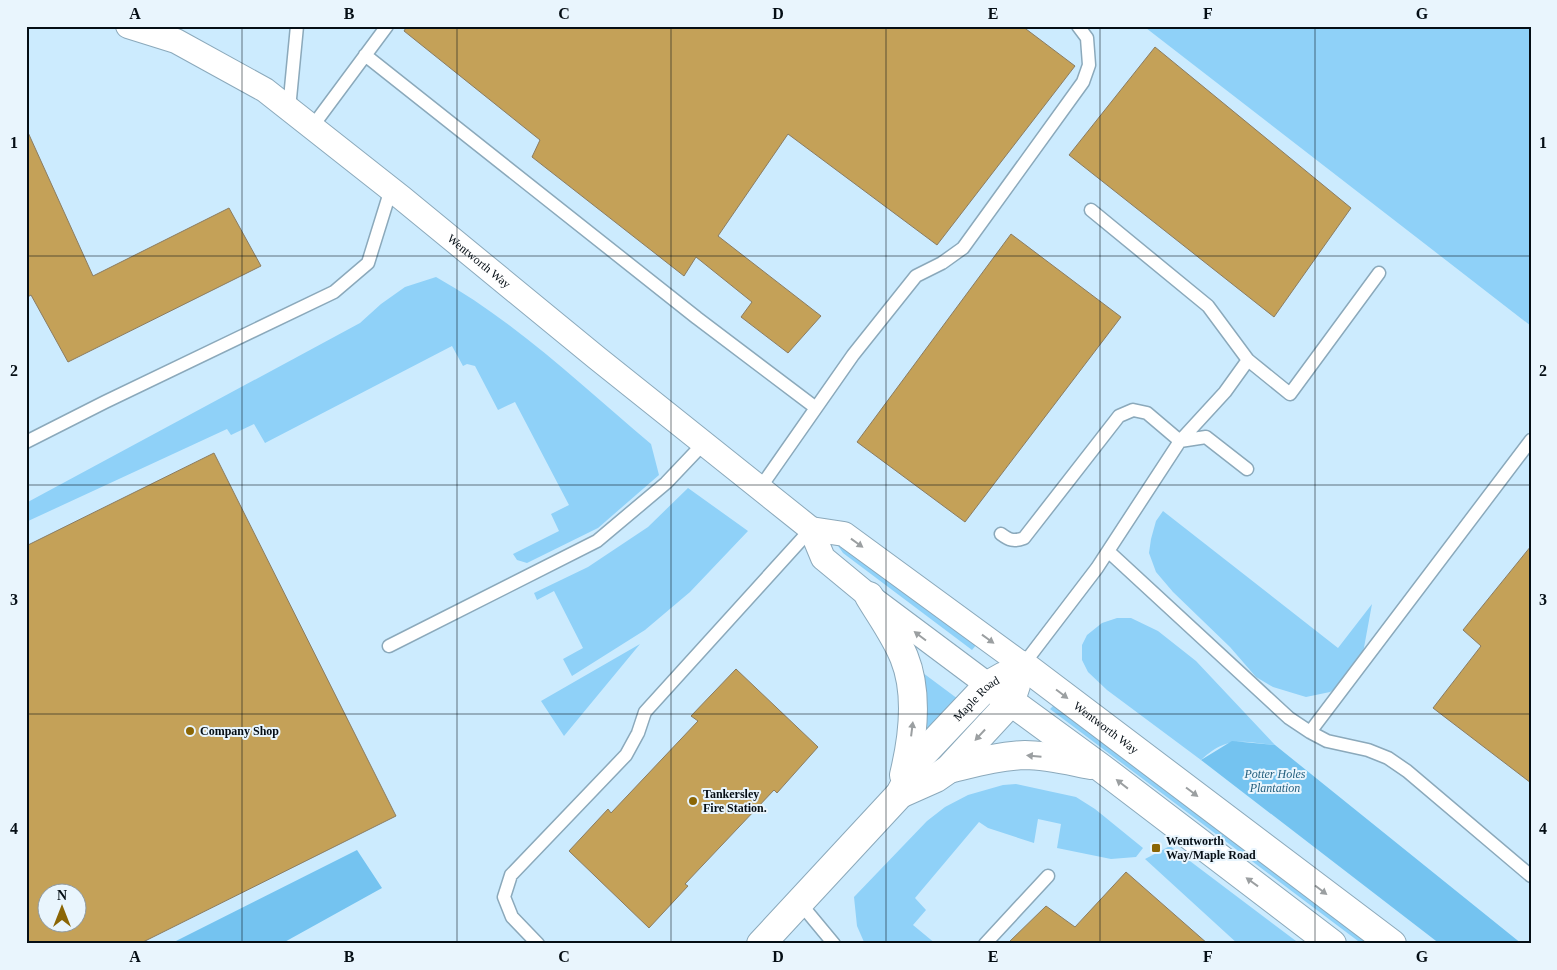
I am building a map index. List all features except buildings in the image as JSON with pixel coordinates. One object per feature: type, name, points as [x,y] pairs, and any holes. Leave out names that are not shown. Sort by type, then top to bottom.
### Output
[{"type":"street","name":"Wentworth Way","points":[[128,26],[176,41],[265,90],[391,189],[597,358],[811,529],[823,558],[869,596],[1010,703],[1100,767],[1332,944]]},
{"type":"street","name":"Wentworth Way","points":[[811,529],[844,534],[1023,665],[1392,944]]},
{"type":"street","points":[[869,596],[893,635],[904,658],[911,689],[913,721],[908,758],[900,794]]},
{"type":"street","name":"Maple Road","points":[[761,944],[900,794],[918,759],[988,685],[1023,665]]},
{"type":"street","name":"Maple Road","points":[[900,794],[936,778],[949,769],[1010,703],[1023,665]]},
{"type":"street","points":[[949,769],[998,758],[1026,755],[1054,758],[1100,767]]},
{"type":"lane","points":[[289,109],[297,26]]},
{"type":"lane","points":[[312,127],[388,26]]},
{"type":"lane","points":[[760,488],[853,355],[916,276],[942,263],[963,248],[1083,82],[1089,66],[1087,38],[1078,26]]},
{"type":"lane","points":[[365,55],[697,318],[816,408]]},
{"type":"lane","points":[[26,442],[334,292],[368,263],[391,189]]},
{"type":"lane","points":[[1091,210],[1208,306],[1248,360],[1290,394],[1379,273]]},
{"type":"lane","points":[[1023,665],[1097,568],[1180,441],[1225,392],[1248,360]]},
{"type":"lane","points":[[1001,534],[1009,540],[1017,541],[1024,538],[1119,416],[1133,410],[1147,413],[1180,441],[1206,437],[1248,469]]},
{"type":"lane","points":[[1310,732],[1531,440]]},
{"type":"lane","points":[[389,646],[597,541],[666,483],[704,443]]},
{"type":"lane","points":[[538,944],[512,917],[504,897],[511,875],[626,755],[638,733],[645,712],[811,529]]},
{"type":"lane","points":[[1108,551],[1290,718],[1310,732],[1328,741],[1368,750],[1388,758],[1407,771],[1531,876]]},
{"type":"lane","points":[[985,944],[1048,876]]},
{"type":"lane","points":[[800,903],[834,944]]},
{"type":"shaded area","points":[[1143,26],[1531,26],[1531,326],[1146,28]]},
{"type":"shaded area","points":[[436,277],[465,294],[521,334],[651,444],[659,475],[598,528],[527,563],[517,560],[513,554],[559,531],[551,514],[569,505],[515,402],[498,410],[475,366],[467,364],[463,366],[452,346],[265,443],[254,424],[231,435],[227,429],[26,522],[26,503],[360,323],[381,304],[405,287]]},
{"type":"shaded area","points":[[688,488],[748,531],[690,592],[645,630],[572,676],[563,659],[583,648],[554,591],[537,600],[534,593],[588,567],[648,527]]},
{"type":"shaded area","points":[[1163,511],[1338,648],[1372,604],[1363,653],[1346,681],[1330,692],[1306,697],[1273,687],[1256,677],[1230,647],[1173,592],[1156,572],[1149,553],[1156,521]]},
{"type":"shaded area","points":[[836,543],[977,644],[972,650],[843,553]]},
{"type":"shaded area","points":[[1117,618],[1131,618],[1158,631],[1196,661],[1275,745],[1244,742],[1228,743],[1201,760],[1107,690],[1088,672],[1082,660],[1082,645],[1087,635],[1102,623]]},
{"type":"shaded area","points":[[640,644],[564,736],[541,701]]},
{"type":"shaded area","points":[[919,670],[958,699],[922,738]]},
{"type":"shaded area","points":[[1055,704],[1373,944],[1362,944],[1050,709]]},
{"type":"shaded area","points":[[1016,784],[1076,797],[1095,809],[1143,848],[1136,857],[1111,859],[1057,848],[1061,824],[1038,819],[1034,843],[988,828],[979,822],[915,898],[926,910],[913,925],[936,944],[866,944],[857,926],[854,897],[927,821],[945,807],[968,795],[1003,785]]},
{"type":"shaded area","points":[[1170,846],[1300,944],[1238,944],[1145,859]]},
{"type":"green space","name":"Potter Holes Plantation","points":[[1232,741],[1275,745],[1522,944],[1440,944],[1201,760]]},
{"type":"green space","points":[[357,850],[382,888],[281,944],[170,944]]},
{"type":"place","name":"Company Shop","points":[[190,731]]},
{"type":"place","name":"Tankersley Fire Station.","points":[[693,801]]},
{"type":"place","name":"Wentworth Way/Maple Road","points":[[1156,848]]}]
